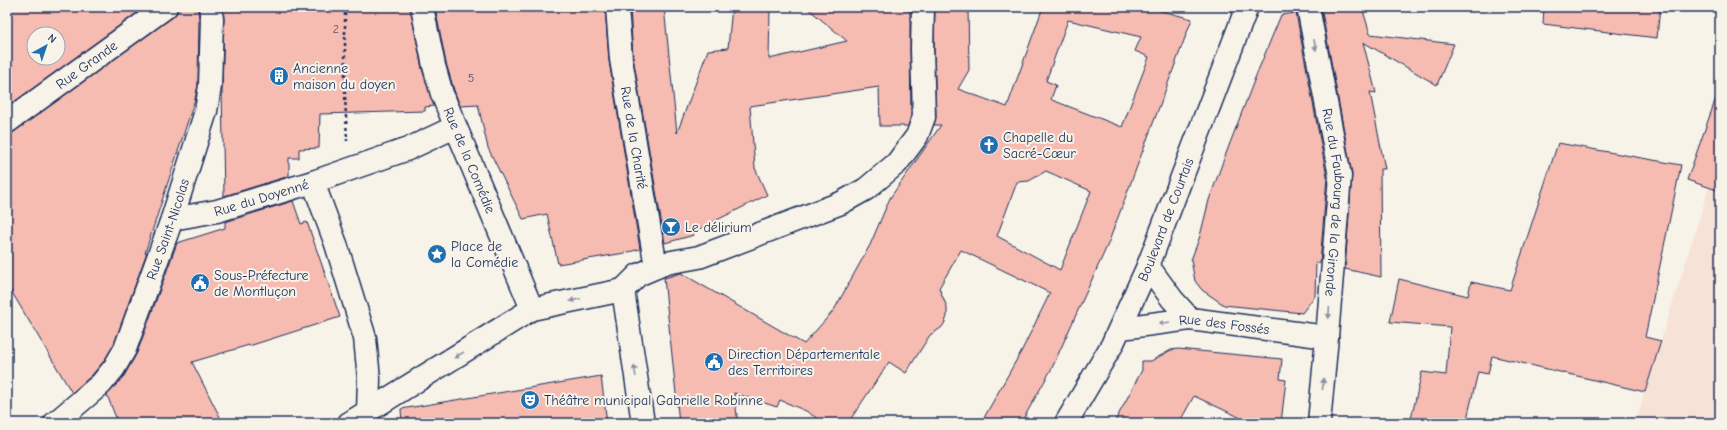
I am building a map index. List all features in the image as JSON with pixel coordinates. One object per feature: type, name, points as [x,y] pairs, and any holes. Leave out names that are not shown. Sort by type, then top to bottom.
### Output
[{"type":"street","name":"Rue Grande","points":[[7,122],[166,7]]},
{"type":"street","name":"Rue Saint-Nicolas","points":[[55,423],[100,384],[114,368],[125,348],[172,219],[206,111],[210,86],[212,19],[210,7]]},
{"type":"street","name":"Rue de la Comédie","points":[[422,7],[434,66],[442,94],[532,309]]},
{"type":"street","name":"Rue de la Charité","points":[[617,7],[621,59],[656,267]]},
{"type":"street","points":[[349,423],[532,309],[623,290],[638,275],[656,267],[666,263],[699,257],[841,203],[866,189],[897,163],[917,136],[924,117],[922,49],[923,7]]},
{"type":"street","name":"Boulevard de Courtais","points":[[1066,423],[1121,328],[1148,266],[1247,7]]},
{"type":"street","name":"Rue du Faubourg de la Gironde","points":[[1308,7],[1340,176],[1319,423]]},
{"type":"street","name":"Rue du Doyenné","points":[[172,219],[217,212],[313,182],[408,149],[455,127]]},
{"type":"street","points":[[313,182],[336,244],[366,338],[369,379],[368,412]]},
{"type":"street","points":[[1148,266],[1172,299],[1190,319]]},
{"type":"street","points":[[623,290],[642,423]]},
{"type":"street","name":"Rue des Fossés","points":[[1121,328],[1190,319],[1327,337]]},
{"type":"path","points":[[345,7],[345,95],[347,158],[350,169]]},
{"type":"shaded area","points":[[1720,166],[1720,423],[1635,423],[1709,187]]},
{"type":"building","points":[[7,7],[145,7],[66,64],[66,26],[26,26],[26,66],[64,66],[7,107]]},
{"type":"building","points":[[178,7],[198,7],[198,85],[195,99],[145,253],[147,252],[114,344],[104,361],[92,375],[72,393],[7,284],[7,134],[14,132],[173,17],[177,12]]},
{"type":"building","points":[[223,7],[410,7],[422,69],[434,106],[425,107],[425,111],[320,114],[319,148],[299,149],[299,158],[289,158],[289,176],[224,196],[222,90]]},
{"type":"building","points":[[435,7],[605,7],[609,61],[640,249],[625,253],[558,264],[547,214],[523,219],[488,148],[478,105],[460,106],[446,63]]},
{"type":"building","points":[[630,7],[664,7],[677,133],[708,50],[728,48],[732,7],[770,7],[769,59],[847,41],[806,7],[910,7],[911,115],[908,126],[880,126],[879,87],[750,106],[755,168],[767,195],[693,232],[694,235],[665,243],[633,57]]},
{"type":"building","points":[[935,7],[968,7],[969,70],[958,89],[1007,107],[1043,7],[1147,7],[1192,19],[1108,244],[1052,368],[1021,423],[981,423],[1022,350],[1050,293],[961,250],[939,288],[947,307],[947,317],[944,324],[941,328],[930,335],[906,373],[889,362],[848,423],[824,423],[806,411],[780,400],[777,407],[734,393],[738,423],[679,423],[664,278],[681,273],[804,344],[834,310],[870,245],[890,198],[941,125],[934,125],[936,117],[934,49]],"holes":[[[1068,20],[1141,37],[1135,51],[1149,57],[1122,127],[1051,99],[1056,85],[1046,81]],[[1046,171],[1091,191],[1060,270],[997,236],[1017,182],[1029,181]]]},
{"type":"building","points":[[1321,7],[1362,7],[1370,34],[1454,44],[1437,85],[1363,42],[1376,93],[1370,92],[1385,169],[1380,169],[1381,277],[1345,269],[1352,174]]},
{"type":"building","points":[[1544,7],[1660,7],[1657,38],[1543,24]]},
{"type":"building","points":[[1296,13],[1327,177],[1320,263],[1316,262],[1315,296],[1302,313],[1224,305],[1202,290],[1195,281],[1191,260],[1200,236],[1209,200],[1222,164],[1281,15]]},
{"type":"building","points":[[1716,98],[1720,99],[1720,191],[1687,180]]},
{"type":"building","points":[[1558,143],[1681,165],[1645,337],[1661,341],[1645,392],[1492,356],[1488,374],[1478,372],[1466,423],[1410,423],[1422,372],[1446,375],[1450,327],[1390,322],[1399,279],[1468,296],[1471,282],[1510,290]]},
{"type":"building","name":"Sous-Préfecture de Montluçon","points":[[293,201],[301,224],[307,222],[340,317],[249,346],[192,362],[223,423],[118,423],[107,395],[124,376],[137,353],[177,243],[225,228],[225,222]]},
{"type":"building","points":[[1178,349],[1282,359],[1280,379],[1286,380],[1281,423],[1238,423],[1239,417],[1194,396],[1179,423],[1114,423],[1142,370],[1142,361],[1151,361],[1171,350]]},
{"type":"building","name":"Théâtre municipal Gabrielle Robinne","points":[[601,376],[607,423],[402,423],[401,409]]},
{"type":"place","name":"Ancienne maison du doyen","points":[[279,76]]},
{"type":"place","name":"Chapelle du Sacré-Cœur","points":[[989,145]]},
{"type":"place","name":"Le délirium","points":[[671,227]]},
{"type":"place","name":"Place de la Comédie","points":[[437,254]]},
{"type":"place","name":"Sous-Préfecture de Montluçon","points":[[200,283]]},
{"type":"place","name":"Direction Départementale des Territoires","points":[[714,362]]},
{"type":"place","name":"Théâtre municipal Gabrielle Robinne","points":[[530,400]]}]
